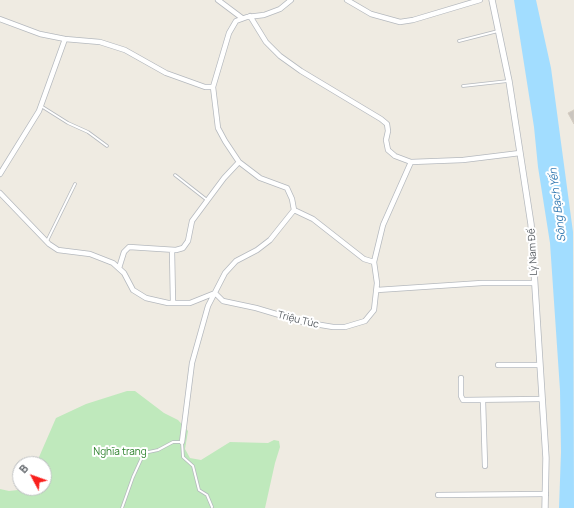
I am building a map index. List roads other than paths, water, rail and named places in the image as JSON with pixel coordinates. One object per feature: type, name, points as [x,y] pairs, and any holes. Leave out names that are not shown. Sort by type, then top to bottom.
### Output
[{"type":"street","points":[[218,0],[242,18]]},
{"type":"street","points":[[182,442],[192,363],[208,306],[225,273],[236,261],[257,250],[270,240],[294,210],[292,199],[287,188],[260,178],[239,162],[225,142],[218,128],[213,87],[229,33],[236,20],[250,16],[264,15],[280,8],[291,0]]},
{"type":"street","points":[[347,0],[371,14],[400,22],[413,20],[480,0]]},
{"type":"street","name":"Lý Nam Đế","points":[[492,0],[509,81],[531,224],[541,399],[546,458],[546,508]]},
{"type":"street","points":[[250,16],[266,42],[280,56],[301,71],[387,124],[386,140],[388,150],[395,156],[411,162],[463,160],[520,153]]},
{"type":"street","points":[[0,18],[40,34],[65,39],[100,42],[125,50],[166,72],[205,87],[213,87]]},
{"type":"street","points":[[0,174],[41,106],[65,39]]},
{"type":"street","points":[[119,268],[124,252],[130,247],[172,250],[183,248],[188,241],[192,221],[224,178],[239,162]]},
{"type":"street","name":"Triệu Túc","points":[[215,293],[224,301],[229,303],[256,308],[303,322],[333,327],[355,325],[365,320],[374,310],[377,290],[374,262],[383,225],[411,162]]},
{"type":"street","points":[[0,193],[47,242],[58,250],[90,254],[113,264],[124,273],[133,290],[146,298],[173,303],[190,302],[215,293]]},
{"type":"street","points":[[294,210],[313,219],[364,259],[374,262]]},
{"type":"street","points":[[172,250],[173,303]]},
{"type":"street","points":[[377,290],[475,284],[534,283]]},
{"type":"street","points":[[498,365],[539,364]]},
{"type":"street","points":[[461,378],[462,399],[468,401],[541,399]]},
{"type":"street","points":[[483,401],[485,466]]},
{"type":"street","points":[[438,495],[546,494]]},
{"type":"lane","points":[[459,41],[499,30]]},
{"type":"lane","points":[[463,86],[509,81]]},
{"type":"lane","points":[[41,106],[68,123],[92,135],[107,146]]},
{"type":"lane","points":[[175,174],[208,201]]},
{"type":"lane","points":[[47,242],[75,184]]},
{"type":"lane","points":[[108,449],[144,453],[163,447],[170,442],[182,442],[183,457],[193,466],[199,490],[207,495],[212,507]]},
{"type":"lane","points":[[122,508],[133,477],[144,453]]},
{"type":"water","name":"Sông Bạch Yến","points":[[514,0],[536,0],[551,68],[573,232],[574,508],[559,508],[561,452],[560,390],[550,243]]},
{"type":"park label","name":"Nghĩa trang","points":[[120,452]]}]
